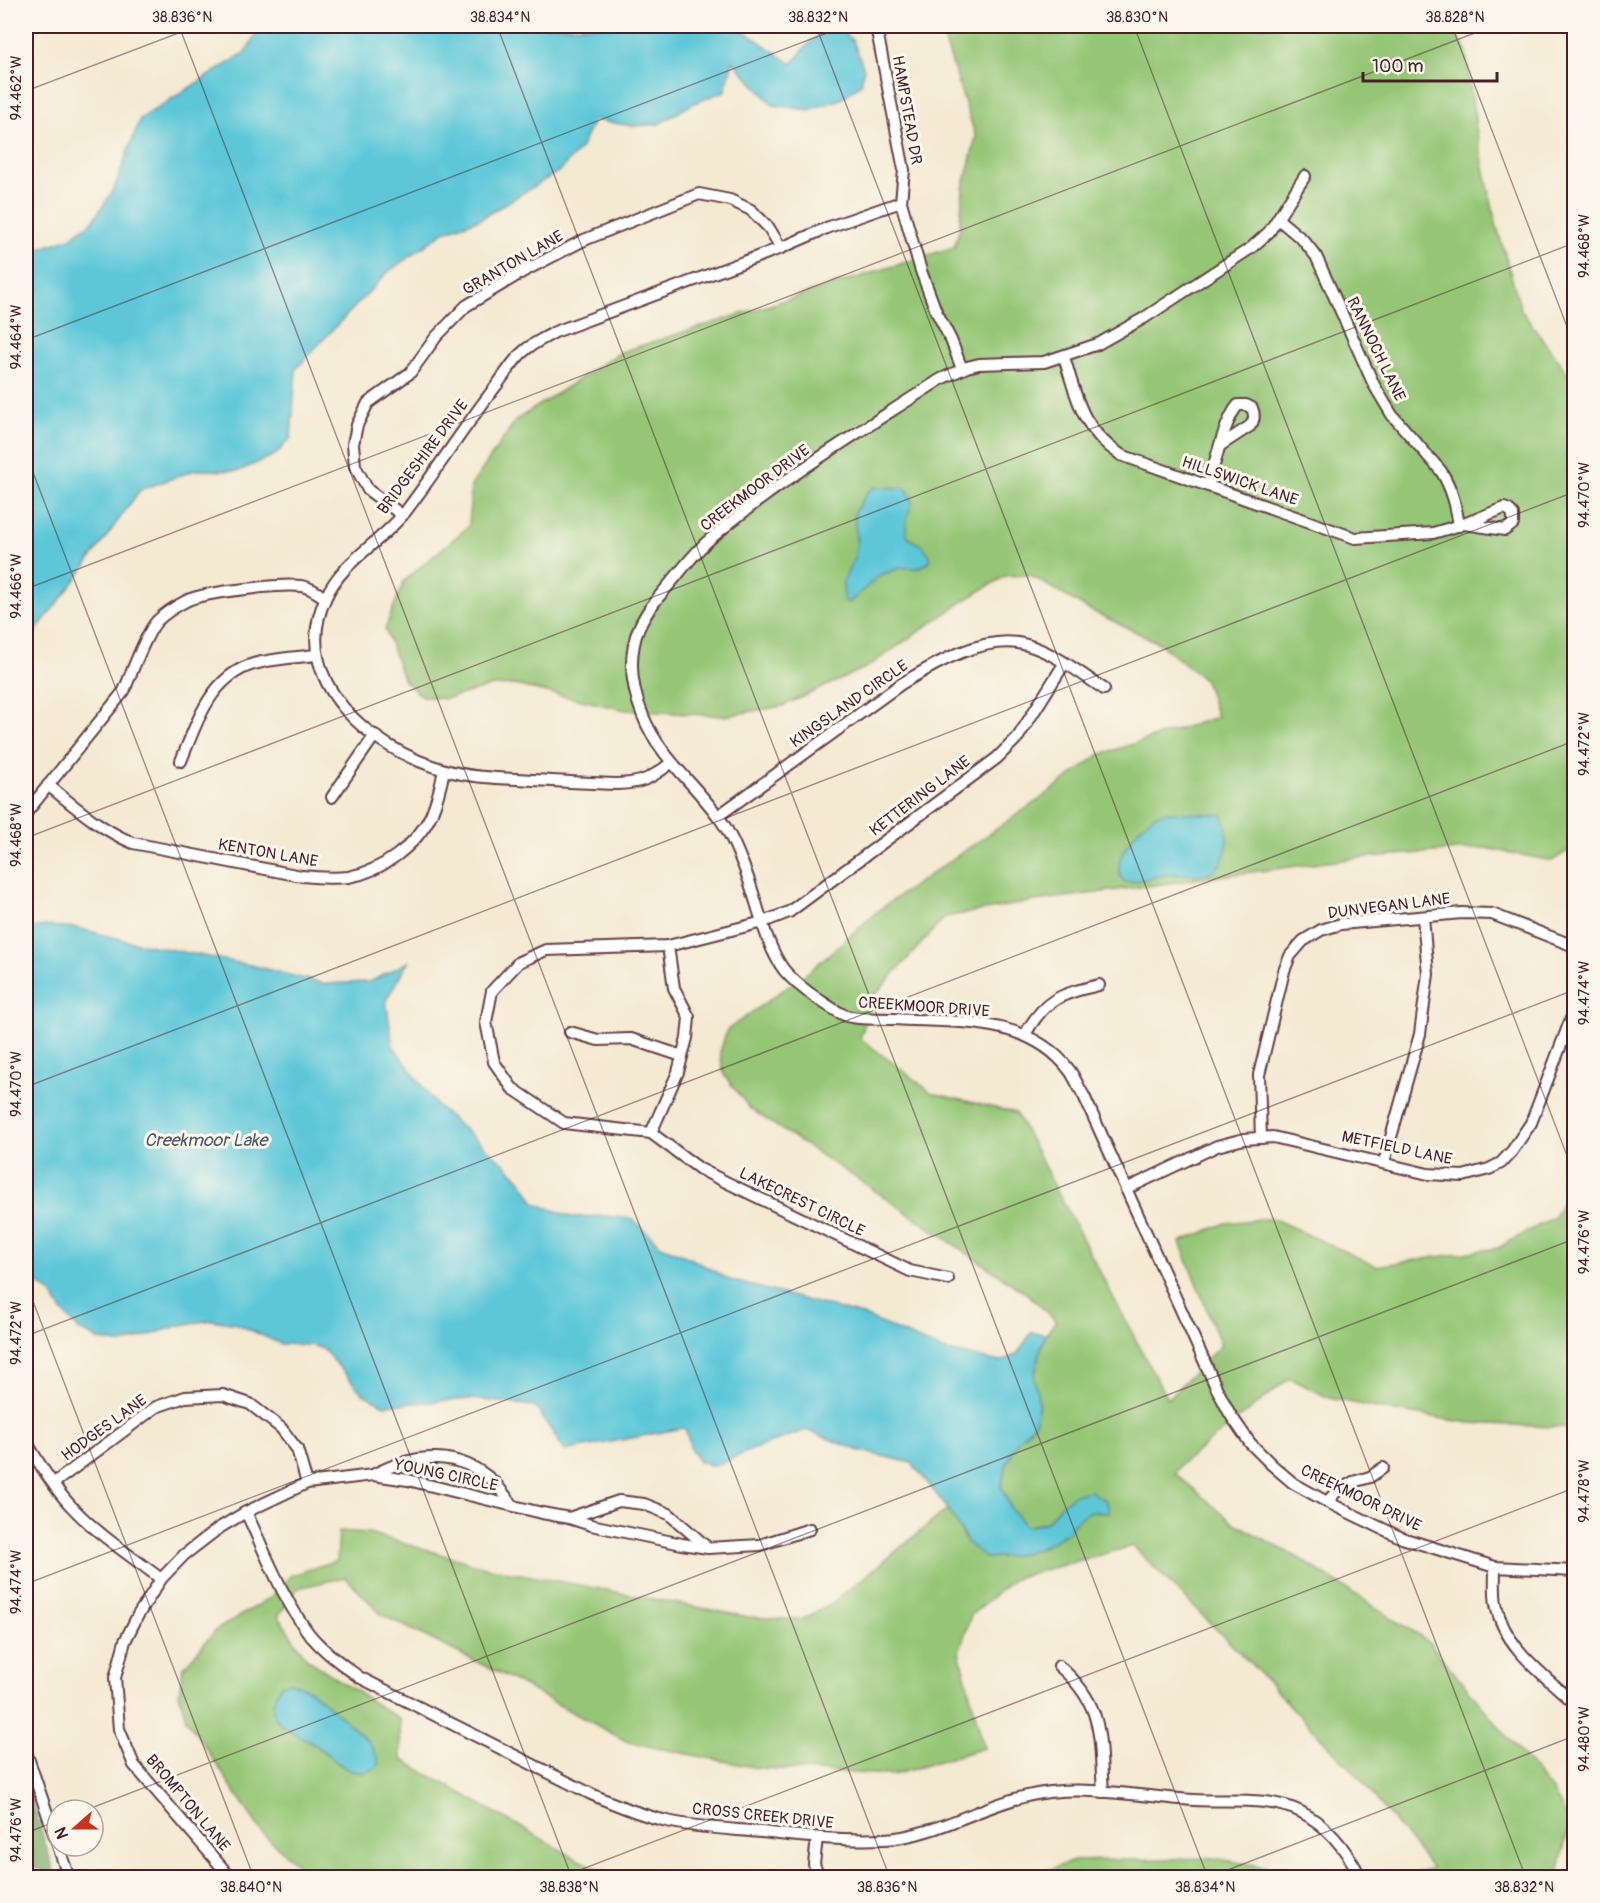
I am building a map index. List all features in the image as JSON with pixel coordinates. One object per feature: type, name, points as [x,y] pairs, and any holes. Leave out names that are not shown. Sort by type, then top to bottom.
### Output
[{"type":"street","name":"HAMPSTEAD DR","points":[[876,26],[904,170],[901,201],[921,271],[962,369]]},
{"type":"street","name":"CREEKMOOR DRIVE","points":[[1305,176],[1269,232],[1251,248],[1135,323],[1098,344],[1064,357],[1044,362],[979,364],[941,379],[799,473],[741,515],[707,542],[655,601],[642,621],[634,643],[632,661],[634,685],[643,716],[657,744],[671,764],[718,816],[741,860],[767,937],[784,969],[804,989],[826,1005],[847,1016],[976,1023],[1001,1027],[1025,1035],[1053,1053],[1070,1071],[1084,1096],[1216,1387],[1230,1414],[1250,1443],[1272,1465],[1293,1483],[1402,1538],[1495,1567],[1575,1571]]},
{"type":"street","name":"GRANTON LANE","points":[[402,515],[368,490],[355,466],[353,444],[357,425],[368,403],[410,373],[436,337],[466,306],[524,271],[584,240],[699,194],[730,200],[751,210],[769,228],[781,248]]},
{"type":"street","name":"BRIDGESHIRE DRIVE","points":[[671,764],[646,781],[617,784],[479,777],[444,770],[409,757],[353,718],[340,705],[327,686],[318,664],[317,655],[318,621],[326,598],[336,580],[402,515],[468,422],[523,352],[555,332],[901,201]]},
{"type":"street","points":[[1575,216],[1575,230]]},
{"type":"street","name":"RANNOCH LANE","points":[[1278,219],[1303,240],[1316,256],[1374,385],[1392,415],[1448,482],[1462,525]]},
{"type":"street","name":"HILLSWICK LANE","points":[[1064,357],[1079,404],[1093,432],[1121,455],[1355,538],[1433,532],[1462,525]]},
{"type":"street","points":[[1208,486],[1221,444]]},
{"type":"street","points":[[26,813],[124,691],[156,622],[171,610],[202,595],[282,586],[302,586],[326,598]]},
{"type":"street","name":"KINGSLAND CIRCLE","points":[[718,816],[901,684],[925,669],[972,648],[992,643],[1010,642],[1028,645],[1104,688]]},
{"type":"street","points":[[181,761],[208,700],[228,676],[260,662],[317,655]]},
{"type":"street","name":"KETTERING LANE","points":[[763,922],[789,912],[997,758],[1018,737],[1064,664]]},
{"type":"street","points":[[332,797],[375,735]]},
{"type":"street","name":"KENTON LANE","points":[[48,786],[94,823],[133,843],[301,876],[328,878],[350,876],[371,870],[394,857],[415,839],[430,816],[444,770]]},
{"type":"street","name":"DUNVEGAN LANE","points":[[1261,1138],[1259,1075],[1284,971],[1290,956],[1303,941],[1321,930],[1341,924],[1462,912],[1492,914],[1575,946]]},
{"type":"street","points":[[1384,1162],[1420,1034],[1428,974],[1423,917]]},
{"type":"street","name":"LAKECREST CIRCLE","points":[[763,922],[668,945],[546,950],[519,962],[492,991],[486,1022],[494,1062],[512,1088],[564,1123],[651,1133],[700,1169],[728,1183],[910,1271],[948,1279]]},
{"type":"street","points":[[651,1133],[678,1072],[687,1038],[689,1017],[674,988],[668,945]]},
{"type":"street","points":[[1025,1035],[1033,1019],[1049,1003],[1076,990],[1099,985]]},
{"type":"street","name":"METFIELD LANE","points":[[1126,1189],[1217,1146],[1244,1139],[1273,1137],[1428,1174],[1455,1176],[1489,1169],[1501,1162],[1512,1151],[1531,1123],[1575,1011]]},
{"type":"street","points":[[570,1032],[598,1040],[631,1039],[682,1056]]},
{"type":"street","name":"HODGES LANE","points":[[54,1483],[156,1407],[185,1397],[223,1395],[250,1404],[281,1428],[297,1449],[307,1483]]},
{"type":"street","points":[[26,1441],[69,1505],[161,1579]]},
{"type":"street","name":"YOUNG CIRCLE","points":[[373,1475],[389,1467],[421,1458],[448,1458],[473,1467],[494,1483],[513,1505]]},
{"type":"street","points":[[1327,1502],[1336,1492],[1353,1482],[1370,1477],[1383,1468]]},
{"type":"street","name":"YOUNG CIRCLE","points":[[246,1512],[307,1483],[373,1475],[408,1480],[591,1525],[708,1548],[760,1545],[810,1528]]},
{"type":"street","points":[[569,1518],[619,1501],[644,1504],[669,1514],[708,1548]]},
{"type":"street","name":"BROMPTON LANE","points":[[231,1878],[134,1765],[119,1729],[115,1678],[125,1641],[138,1615],[161,1579],[184,1555],[219,1528],[246,1512]]},
{"type":"street","name":"CROSS CREEK DRIVE","points":[[246,1512],[286,1595],[311,1635],[332,1656],[359,1677],[591,1794],[628,1810],[670,1822],[817,1838],[886,1839],[913,1834],[1029,1795],[1072,1791],[1192,1800],[1275,1802],[1300,1811],[1319,1822],[1350,1855],[1361,1878]]},
{"type":"street","points":[[1495,1567],[1496,1603],[1502,1623],[1515,1647],[1575,1703]]},
{"type":"street","points":[[1059,1666],[1084,1693],[1095,1713],[1103,1792]]},
{"type":"street","points":[[26,1752],[45,1807]]},
{"type":"street","points":[[817,1838],[814,1864],[819,1878]]},
{"type":"street","points":[[63,1858],[69,1878]]},
{"type":"green space","points":[[940,26],[1433,26],[1453,29],[1466,51],[1476,128],[1495,220],[1521,310],[1574,382],[1574,847],[1552,861],[1485,848],[1357,858],[1035,901],[945,917],[874,996],[860,1038],[932,1093],[1016,1113],[1167,1399],[1221,1345],[1180,1242],[1226,1223],[1272,1218],[1376,1266],[1498,1248],[1554,1217],[1574,1179],[1574,1428],[1470,1423],[1382,1409],[1329,1398],[1290,1378],[1180,1465],[1175,1473],[1231,1521],[1300,1559],[1428,1641],[1553,1792],[1570,1823],[1557,1877],[1404,1877],[1432,1868],[1361,1780],[1252,1665],[1133,1546],[1015,1578],[971,1615],[959,1652],[984,1748],[893,1775],[758,1768],[628,1742],[507,1677],[382,1615],[345,1577],[298,1588],[278,1616],[307,1659],[400,1720],[401,1759],[577,1859],[617,1877],[312,1877],[264,1835],[186,1719],[179,1694],[183,1668],[216,1630],[270,1598],[290,1576],[337,1560],[339,1531],[369,1533],[488,1568],[749,1617],[801,1620],[831,1604],[948,1509],[968,1543],[1069,1532],[1074,1523],[1090,1511],[1060,1506],[1047,1522],[1026,1527],[1011,1509],[1001,1486],[1007,1463],[1017,1442],[1035,1423],[1039,1402],[1034,1379],[1039,1353],[1046,1334],[1056,1321],[1030,1296],[750,1109],[724,1075],[720,1052],[727,1030],[811,970],[880,909],[1040,799],[1099,755],[1217,717],[1205,680],[1159,643],[1086,608],[1030,575],[1005,576],[965,600],[867,667],[783,706],[724,716],[625,710],[515,685],[493,686],[445,699],[422,696],[404,681],[385,629],[404,581],[469,526],[471,486],[516,420],[621,352],[954,247],[959,231],[963,190],[976,137]]},
{"type":"green space","points":[[26,1783],[45,1843],[45,1858],[50,1858],[55,1874],[32,1867],[26,1869]]},
{"type":"green space","points":[[1212,1858],[1266,1867],[1286,1877],[1028,1877],[1074,1861]]},
{"type":"water","points":[[260,26],[728,26],[748,34],[792,64],[817,36],[838,28],[853,41],[864,69],[861,84],[841,99],[809,110],[773,105],[733,61],[725,91],[692,104],[659,124],[634,126],[594,120],[580,149],[558,172],[480,219],[444,232],[388,272],[320,343],[296,369],[291,438],[275,455],[239,471],[195,470],[140,490],[77,578],[26,643],[26,245],[39,249],[70,238],[93,221],[114,189],[140,119],[246,52]]},
{"type":"water","points":[[875,487],[905,488],[911,499],[906,523],[907,533],[911,540],[926,550],[930,556],[929,563],[918,568],[901,568],[880,575],[849,603],[844,600],[843,583],[857,546],[854,513],[867,493]]},
{"type":"water","points":[[1161,813],[1222,815],[1227,838],[1221,863],[1216,869],[1204,874],[1171,874],[1125,882],[1120,875],[1119,867],[1125,848],[1145,823]]},
{"type":"water","name":"Creekmoor Lake","points":[[45,926],[77,928],[128,941],[254,966],[325,984],[370,982],[408,962],[386,1000],[393,1046],[437,1106],[506,1165],[523,1183],[535,1203],[571,1217],[606,1216],[633,1219],[661,1246],[690,1258],[730,1280],[862,1315],[942,1350],[1001,1362],[1017,1354],[1031,1333],[1046,1334],[1039,1353],[1034,1379],[1039,1402],[1035,1423],[1017,1442],[1007,1463],[1001,1486],[1011,1509],[1026,1527],[1047,1522],[1060,1506],[1074,1495],[1091,1491],[1107,1502],[1109,1513],[1090,1511],[1074,1523],[1069,1532],[1039,1549],[1011,1556],[985,1558],[968,1543],[948,1509],[912,1463],[860,1451],[806,1430],[715,1466],[699,1462],[691,1450],[686,1430],[683,1428],[565,1451],[535,1406],[472,1399],[384,1405],[363,1394],[323,1349],[311,1345],[281,1344],[237,1324],[212,1320],[180,1325],[123,1344],[100,1340],[79,1330],[62,1311],[50,1292],[26,1279],[26,929]]},
{"type":"water","points":[[290,1682],[310,1690],[370,1743],[379,1765],[360,1773],[351,1771],[311,1742],[284,1727],[274,1714],[273,1707],[281,1685]]}]
